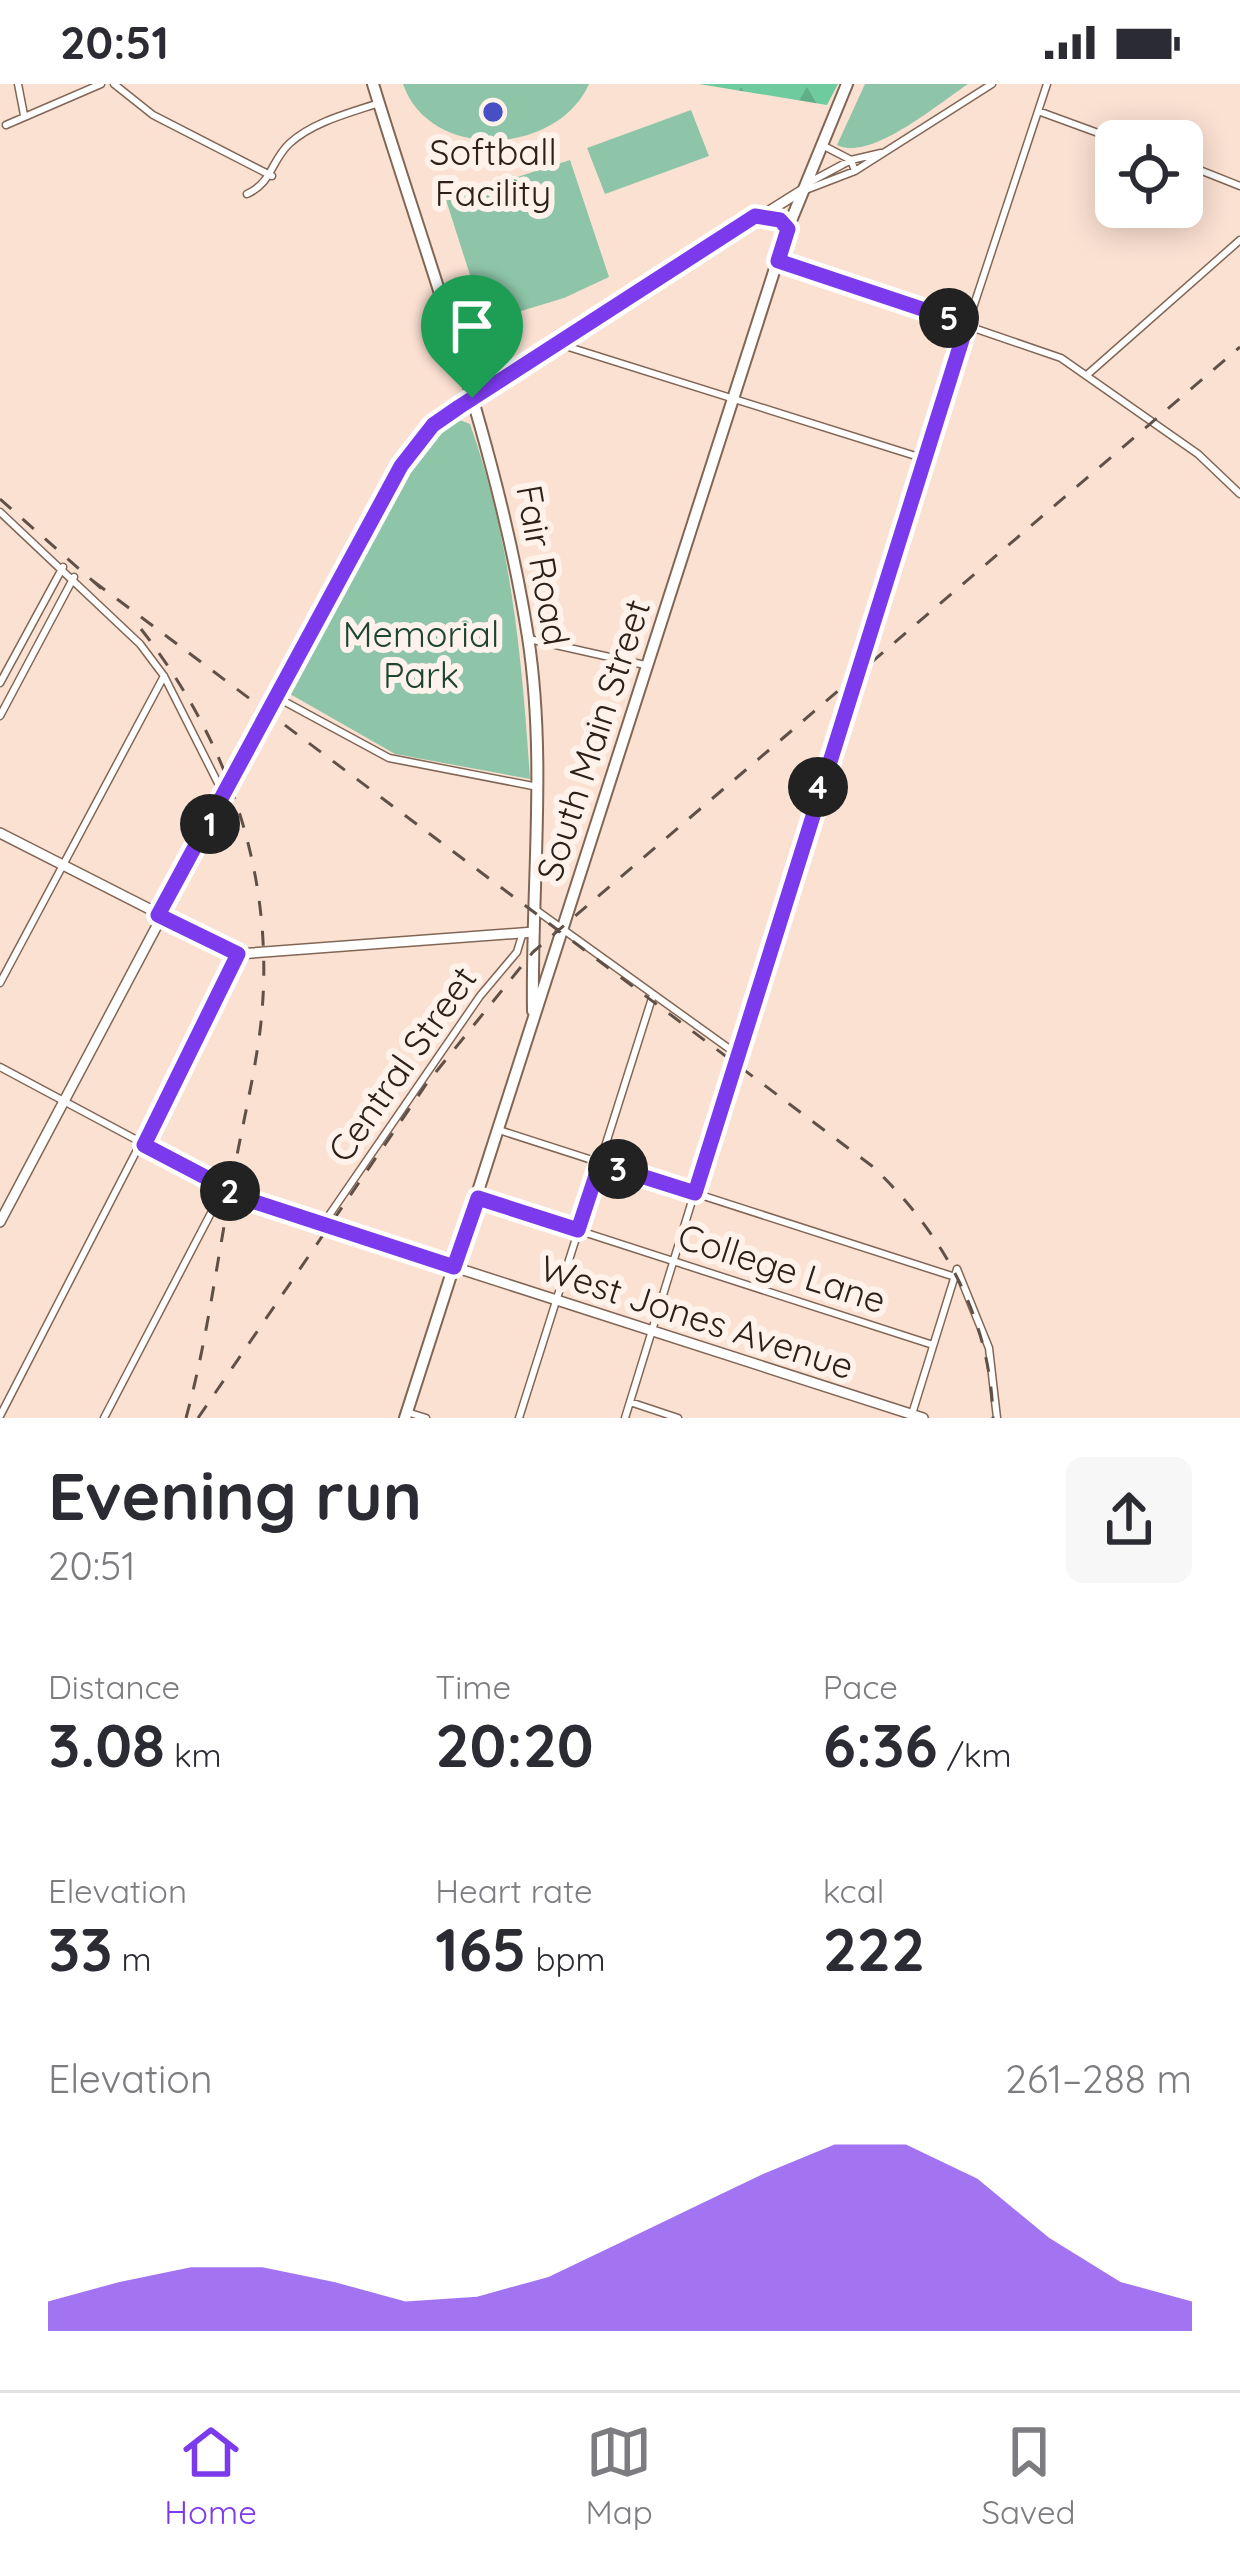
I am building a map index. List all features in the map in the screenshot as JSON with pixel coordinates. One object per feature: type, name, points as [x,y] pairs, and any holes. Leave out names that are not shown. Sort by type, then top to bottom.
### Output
[{"type":"main road","name":"Fair Road","points":[[373,84],[497,477],[528,639],[538,788],[535,910],[529,932],[534,1020]]},
{"type":"main road","name":"South Main Street","points":[[406,1415],[788,229],[847,84]]},
{"type":"main road","points":[[755,216],[780,220],[788,229]]},
{"type":"main road","points":[[529,932],[562,931]]},
{"type":"street","points":[[18,84],[24,115]]},
{"type":"street","points":[[5,124],[101,84]]},
{"type":"street","points":[[114,84],[153,115],[272,176]]},
{"type":"street","points":[[0,1222],[158,915],[401,466],[433,425],[755,216],[801,191],[855,171],[992,84]]},
{"type":"street","points":[[625,1418],[922,458],[1047,84]]},
{"type":"street","points":[[247,194],[272,176],[287,145],[312,128],[379,103]]},
{"type":"street","points":[[1038,111],[1095,132]]},
{"type":"street","points":[[820,144],[850,160],[855,171]]},
{"type":"street","points":[[801,191],[814,177],[850,160],[890,151]]},
{"type":"street","points":[[1203,171],[1240,186]]},
{"type":"street","points":[[1088,374],[1240,240]]},
{"type":"street","points":[[778,261],[967,324],[1088,374],[1198,454],[1240,494]]},
{"type":"street","points":[[559,344],[922,458]]},
{"type":"street","points":[[0,512],[116,616],[164,676],[225,797]]},
{"type":"street","points":[[0,683],[63,567]]},
{"type":"street","points":[[0,716],[74,577]]},
{"type":"street","points":[[528,639],[649,666]]},
{"type":"street","points":[[0,983],[164,676]]},
{"type":"street","points":[[278,698],[389,758],[538,788]]},
{"type":"street","points":[[0,833],[238,954],[529,932]]},
{"type":"street","points":[[535,910],[738,1055]]},
{"type":"street","name":"Central Street","points":[[321,1227],[479,996],[518,952],[529,932]]},
{"type":"street","points":[[0,1416],[144,1145],[238,954]]},
{"type":"street","points":[[519,1418],[653,995]]},
{"type":"street","points":[[0,1067],[224,1187],[321,1227],[454,1267]]},
{"type":"street","points":[[499,1130],[956,1273]]},
{"type":"street","points":[[104,1418],[224,1187]]},
{"type":"street","name":"College Lane","points":[[478,1198],[933,1345]]},
{"type":"street","name":"West Jones Avenue","points":[[454,1267],[915,1417]]},
{"type":"street","points":[[915,1417],[956,1273]]},
{"type":"street","points":[[956,1273],[988,1348],[997,1418]]},
{"type":"street","points":[[630,1402],[678,1418]]},
{"type":"street","points":[[406,1415],[426,1418]]},
{"type":"green space","name":"Softball Facility","points":[[403,84],[589,84],[573,108],[550,125],[523,136],[494,140],[465,137],[439,127],[417,109]]},
{"type":"green space","points":[[699,84],[838,84],[827,105]]},
{"type":"green space","points":[[865,84],[968,84],[885,138],[851,148],[837,145]]},
{"type":"green space","points":[[691,110],[709,156],[605,194],[587,148]]},
{"type":"green space","points":[[570,160],[609,277],[564,298],[485,322],[446,200]]},
{"type":"green space","name":"Memorial Park","points":[[457,419],[470,424],[505,555],[530,779],[395,754],[290,694],[412,461]]},
{"type":"railway","points":[[198,1418],[427,1083],[533,952],[1240,347]]},
{"type":"railway","points":[[0,499],[103,590]]},
{"type":"railway","points":[[93,581],[872,1166],[921,1220],[958,1280],[983,1346],[993,1418]]},
{"type":"railway","points":[[141,629],[173,673],[223,768],[241,818],[262,922],[264,976],[257,1051],[186,1418]]},
{"type":"place","name":"Softball Facility","points":[[493,112]]},
{"type":"route","points":[[755,216],[780,220],[788,229],[778,261],[967,324],[890,556],[695,1193],[600,1163],[578,1230],[478,1198],[454,1267],[249,1200],[144,1145],[238,954],[158,915],[394,478],[433,425],[472,398],[755,216]]}]
